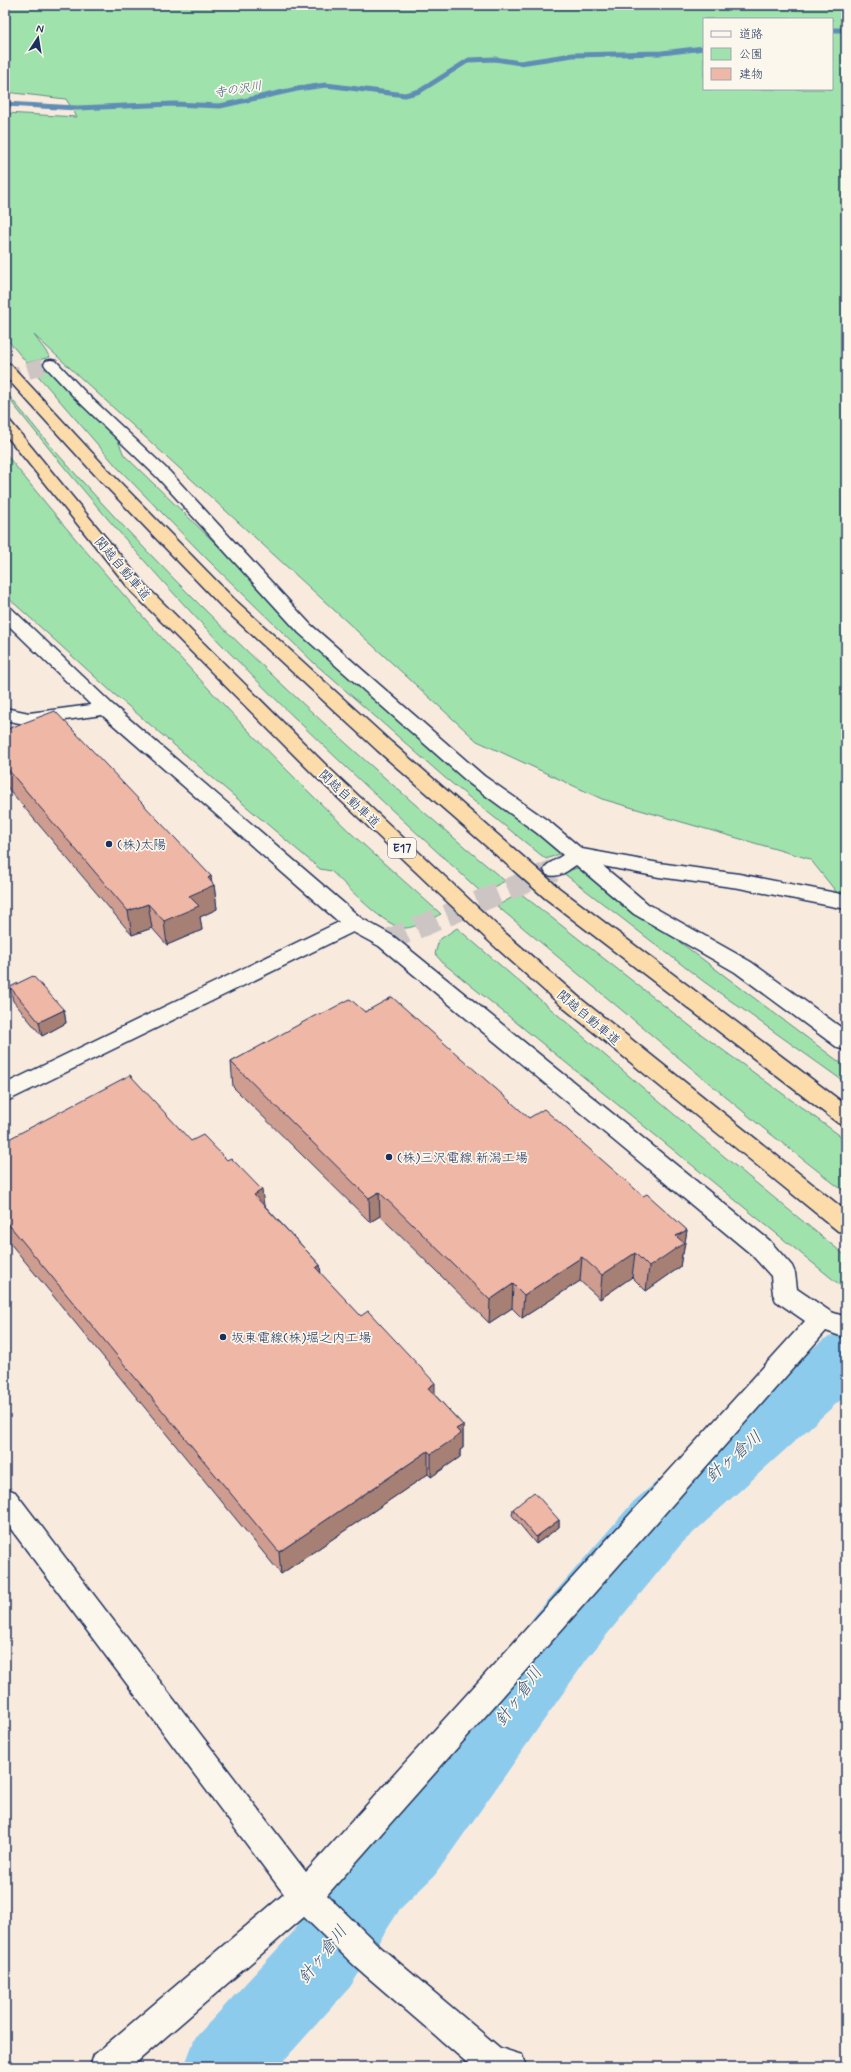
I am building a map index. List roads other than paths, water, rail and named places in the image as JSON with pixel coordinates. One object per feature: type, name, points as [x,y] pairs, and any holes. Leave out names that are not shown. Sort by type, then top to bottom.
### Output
[{"type":"highway","points":[[5,367],[98,468],[228,603],[384,746],[552,893],[643,964],[846,1117]]},
{"type":"highway","name":"関越自動車道","points":[[5,424],[138,588],[324,774],[498,938],[572,1004],[773,1167],[846,1224]]},
{"type":"street","points":[[51,364],[80,395],[163,474],[305,629],[477,780],[577,855],[641,909],[743,967],[846,1042]]},
{"type":"street","points":[[5,612],[106,709],[354,923],[386,942],[760,1247],[783,1273],[785,1294],[834,1324],[305,1896],[106,2067]]},
{"type":"street","points":[[5,714],[29,718],[106,709]]},
{"type":"street","points":[[554,870],[577,855],[659,870],[739,881],[846,902]]},
{"type":"street","points":[[5,1094],[354,923]]},
{"type":"street","points":[[5,1500],[305,1896],[367,1956],[491,2062],[510,2067]]},
{"type":"waterway","points":[[833,30],[846,30]]},
{"type":"waterway","name":"寺の沢川","points":[[5,104],[77,108],[174,104],[220,106],[297,89],[326,85],[405,95],[420,91],[469,60],[495,59],[520,63],[573,55],[662,53],[703,48]]},
{"type":"waterway","name":"針ヶ倉川","points":[[224,2067],[322,1959],[373,1882],[408,1848],[562,1636],[658,1522],[846,1357]]},
{"type":"tunnel","points":[[5,378],[51,364]]},
{"type":"tunnel","points":[[386,941],[554,870]]},
{"type":"place","name":"(株)太陽","points":[[109,844]]},
{"type":"place","name":"(株)三沢電線 新潟工場","points":[[389,1157]]},
{"type":"place","name":"坂東電線(株)堀之内工場","points":[[223,1337]]}]
